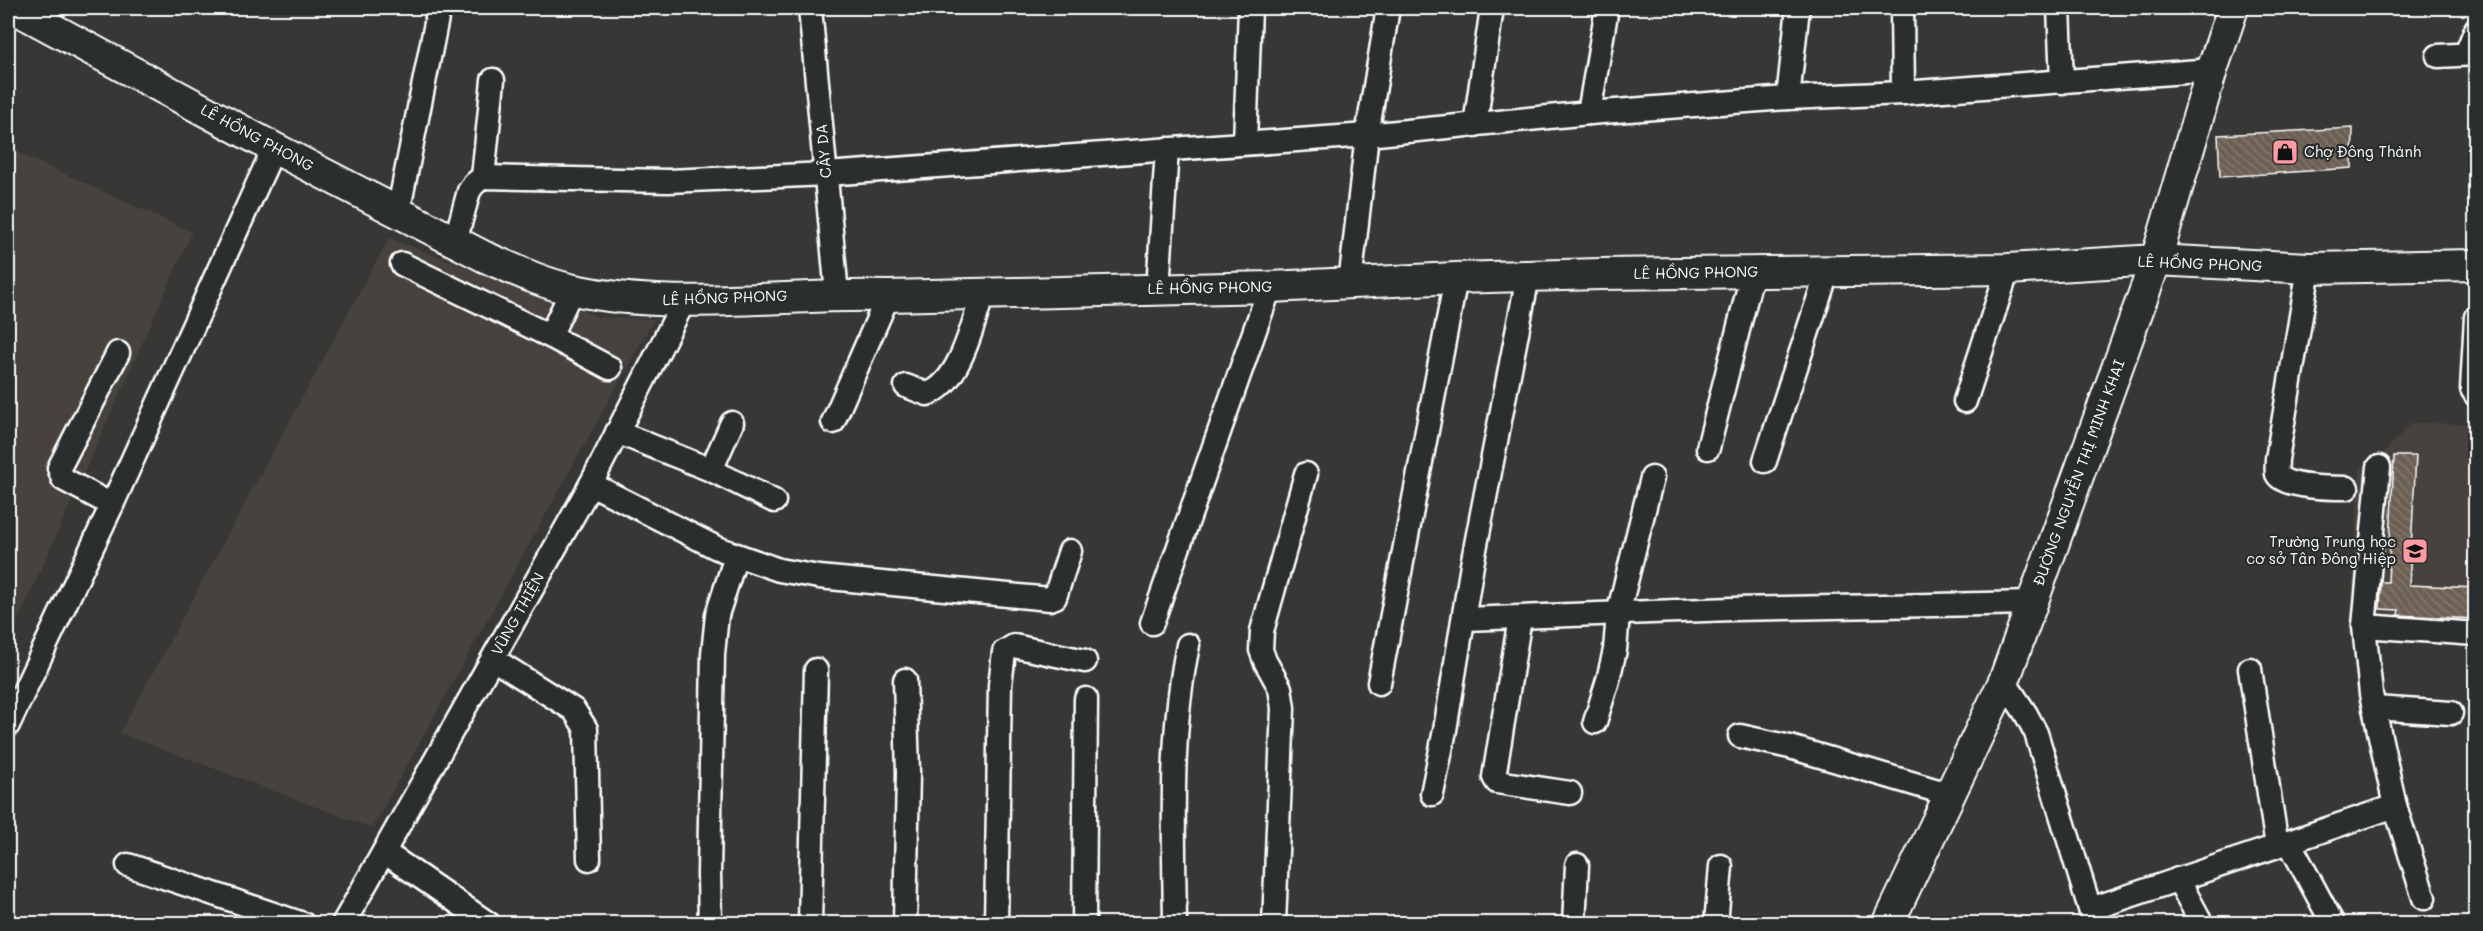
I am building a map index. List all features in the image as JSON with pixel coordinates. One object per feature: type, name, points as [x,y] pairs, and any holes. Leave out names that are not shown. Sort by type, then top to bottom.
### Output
[{"type":"main road","name":"LÊ HỒNG PHONG","points":[[14,8],[398,213],[517,271],[572,290],[646,301],[837,294],[888,296],[1270,287],[1528,276],[2008,269],[2156,260],[2308,268],[2475,265]]},
{"type":"main road","name":"ĐƯỜNG NGUYỄN THỊ MINH KHAI","points":[[1887,924],[2004,681],[2156,260],[2212,70],[2233,8]]},
{"type":"street","points":[[398,213],[439,8]]},
{"type":"street","name":"CÂY DA","points":[[810,8],[837,294]]},
{"type":"street","points":[[1245,144],[1250,8]]},
{"type":"street","points":[[1350,284],[1367,135],[1388,8]]},
{"type":"street","points":[[1475,125],[1492,8]]},
{"type":"street","points":[[1589,113],[1607,8]]},
{"type":"street","points":[[1788,98],[1798,8]]},
{"type":"street","points":[[1902,8],[1903,93]]},
{"type":"street","points":[[2059,8],[2062,82]]},
{"type":"street","points":[[2438,56],[2471,54],[2475,28]]},
{"type":"street","points":[[455,242],[469,191],[483,177],[668,181],[826,174],[1367,135],[1589,113],[1788,98],[1903,93],[2212,70]]},
{"type":"street","points":[[483,177],[493,80]]},
{"type":"street","points":[[8,725],[112,504],[274,148]]},
{"type":"street","points":[[1158,290],[1167,149]]},
{"type":"street","points":[[402,264],[610,368]]},
{"type":"street","points":[[2308,268],[2277,459],[2277,474],[2283,480],[2314,487],[2347,488]]},
{"type":"street","points":[[1965,401],[2008,269]]},
{"type":"street","points":[[1765,461],[1828,270]]},
{"type":"street","points":[[1708,448],[1753,272]]},
{"type":"street","points":[[1432,794],[1465,619],[1472,565],[1528,276]]},
{"type":"street","points":[[1379,683],[1456,278]]},
{"type":"street","points":[[1152,623],[1270,287]]},
{"type":"street","points":[[550,336],[572,290]]},
{"type":"street","points":[[906,386],[927,394],[944,386],[963,350],[983,293]]},
{"type":"street","points":[[833,422],[888,296]]},
{"type":"street","name":"VŨNG THIỆN","points":[[343,924],[591,484],[684,301]]},
{"type":"street","points":[[2475,317],[2472,389],[2475,395]]},
{"type":"street","points":[[112,504],[63,478],[59,468],[118,353]]},
{"type":"street","points":[[711,470],[732,423]]},
{"type":"street","points":[[617,432],[711,470],[774,501]]},
{"type":"street","points":[[2379,467],[2364,626],[2371,694],[2395,806],[2424,898]]},
{"type":"street","points":[[1274,924],[1283,708],[1280,688],[1264,661],[1261,650],[1262,631],[1306,474]]},
{"type":"street","points":[[1595,722],[1615,650],[1618,614],[1653,478]]},
{"type":"street","points":[[591,484],[736,556],[778,570],[819,577],[1050,599],[1055,597],[1059,590],[1070,551]]},
{"type":"street","points":[[710,924],[713,654],[717,615],[736,556]]},
{"type":"street","points":[[1465,619],[1732,609],[2033,603]]},
{"type":"street","points":[[1520,618],[1494,777],[1497,782],[1508,785],[1570,793]]},
{"type":"street","points":[[2364,626],[2475,634]]},
{"type":"street","points":[[1175,924],[1174,742],[1181,680],[1188,645]]},
{"type":"street","points":[[996,924],[1000,685],[1004,652],[1014,646],[1085,661]]},
{"type":"street","points":[[493,659],[574,710],[586,729],[589,859]]},
{"type":"street","points":[[2250,669],[2283,844],[2332,924]]},
{"type":"street","points":[[810,924],[816,670]]},
{"type":"street","points":[[905,680],[908,772],[905,924]]},
{"type":"street","points":[[2004,681],[2036,733],[2092,916],[2178,879],[2395,806]]},
{"type":"street","points":[[1084,924],[1086,699]]},
{"type":"street","points":[[2374,708],[2451,713]]},
{"type":"street","points":[[1740,736],[1790,747],[1948,794]]},
{"type":"street","points":[[384,852],[489,924]]},
{"type":"street","points":[[1574,924],[1578,865]]},
{"type":"street","points":[[128,866],[303,924]]},
{"type":"street","points":[[1716,924],[1721,866]]},
{"type":"street","points":[[2178,879],[2202,924]]},
{"type":"shaded area","points":[[8,148],[192,232],[8,643]]},
{"type":"shaded area","points":[[389,238],[599,317],[654,319],[372,828],[120,733]]},
{"type":"shaded area","name":"Trường Trung học cơ sở Tân Đông Hiệp","points":[[2411,423],[2475,424],[2475,645],[2349,635],[2360,468],[2380,457]]},
{"type":"building","name":"Chợ Đông Thành","points":[[2353,128],[2352,168],[2220,177],[2218,135]]},
{"type":"building","points":[[2394,456],[2416,456],[2409,585],[2476,588],[2476,619],[2398,615],[2399,610],[2380,609],[2381,582],[2388,582]]},
{"type":"place","name":"Chợ Đông Thành","points":[[2285,152]]},
{"type":"place","name":"Trường Trung học cơ sở Tân Đông Hiệp","points":[[2415,551]]}]
